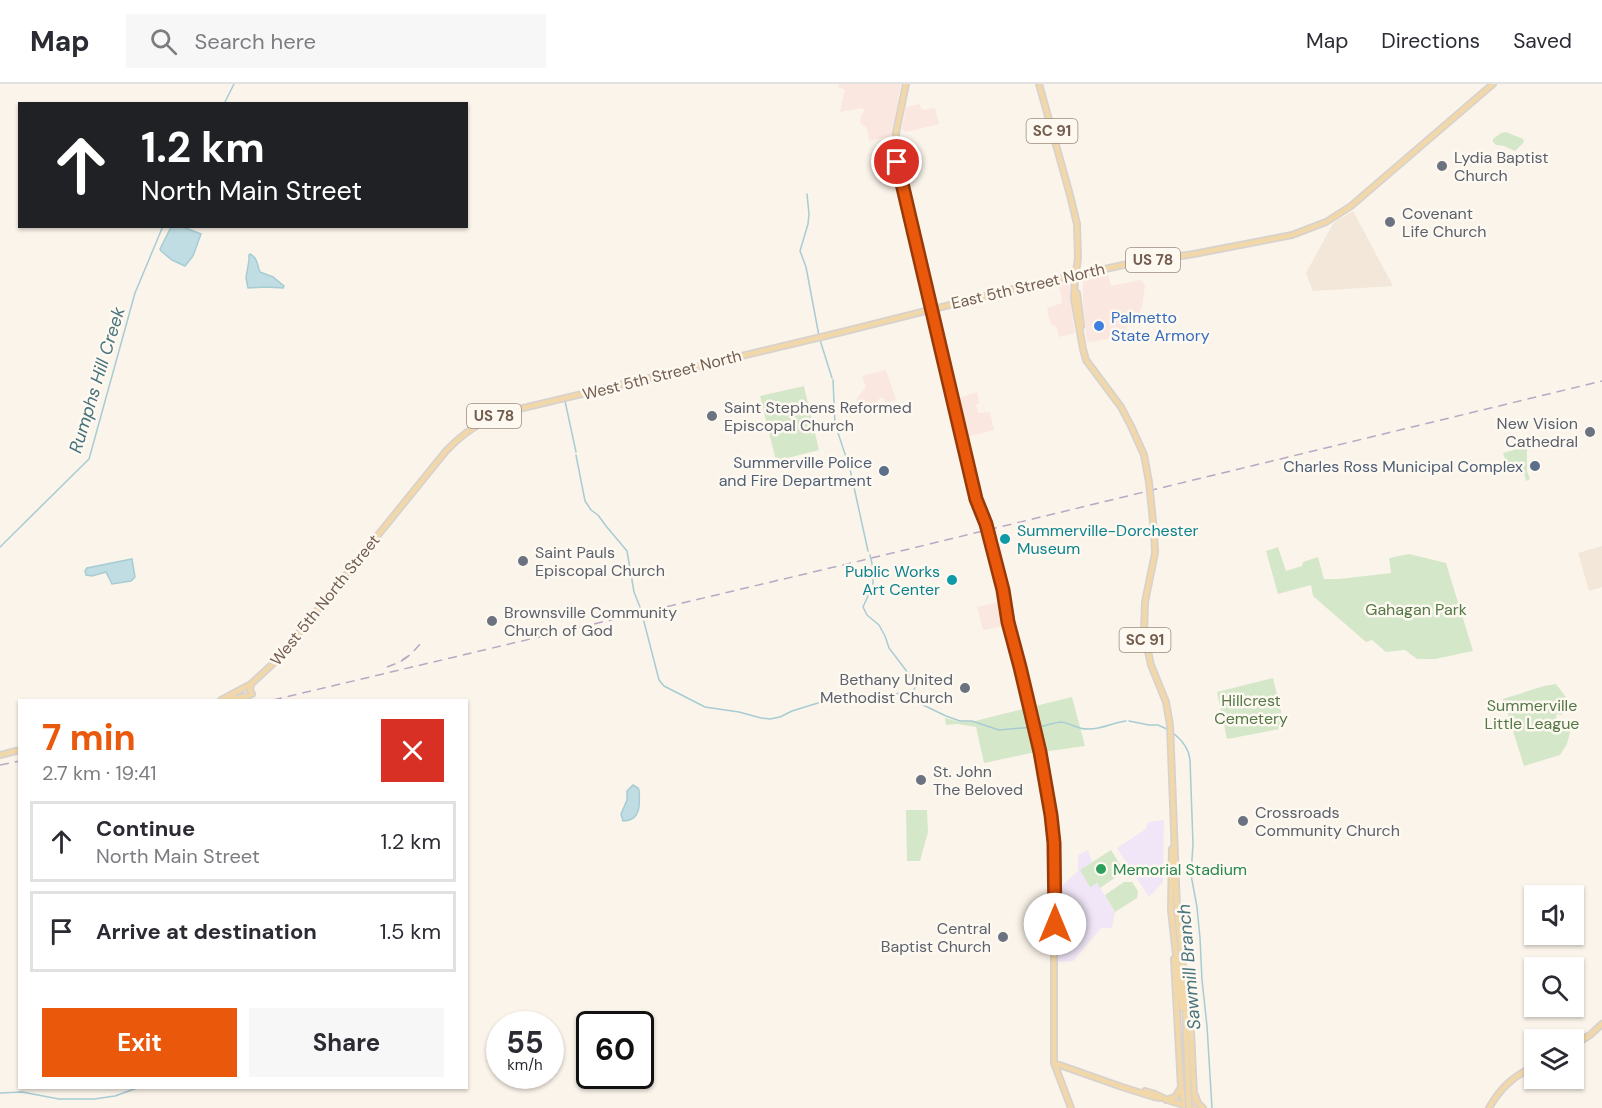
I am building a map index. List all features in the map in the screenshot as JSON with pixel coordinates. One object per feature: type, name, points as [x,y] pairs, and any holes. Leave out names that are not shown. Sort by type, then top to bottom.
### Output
[{"type":"main road","points":[[906,84],[896,129],[896,154],[976,499],[986,524],[1000,578],[1008,622],[1038,739],[1053,827],[1054,1063],[1071,1108]]},
{"type":"main road","name":"SC 91","points":[[1039,84],[1077,224],[1078,244],[1074,288],[1076,314],[1086,360],[1131,426],[1144,455],[1149,482],[1155,553],[1145,602],[1144,633],[1148,655],[1166,702],[1170,725],[1177,909],[1184,976],[1185,1084]]},
{"type":"main road","name":"East 5th Street North","points":[[932,308],[1021,286],[1128,264],[1281,237],[1314,227],[1351,206],[1493,84]]},
{"type":"main road","name":"West 5th Street North","points":[[417,486],[457,440],[472,428],[497,415],[932,308]]},
{"type":"main road","name":"West 5th North Street","points":[[223,699],[251,684],[278,660],[417,486]]},
{"type":"main road","points":[[233,699],[250,695],[251,684]]},
{"type":"main road","points":[[0,755],[18,750]]},
{"type":"main road","name":"SC 91","points":[[1174,840],[1171,910],[1181,991],[1188,1108]]},
{"type":"main road","points":[[1184,976],[1194,1094],[1194,1099],[1188,1108]]},
{"type":"main road","points":[[1584,1039],[1602,1024]]},
{"type":"main road","points":[[1054,1063],[1155,1094],[1188,1108],[1195,1108]]},
{"type":"main road","points":[[1488,1108],[1513,1078],[1524,1072]]},
{"type":"main road","points":[[1164,1099],[1178,1094],[1185,1084]]},
{"type":"main road","points":[[1194,1094],[1197,1102],[1203,1108]]},
{"type":"main road","points":[[1176,1103],[1180,1108]]},
{"type":"shaded area","points":[[839,84],[901,84],[892,136],[869,141],[867,128],[860,123],[865,110],[862,108],[840,112],[845,90],[838,87]]},
{"type":"shaded area","points":[[919,104],[922,110],[935,108],[939,124],[906,132],[902,129],[906,107]]},
{"type":"shaded area","points":[[1353,211],[1393,286],[1313,291],[1306,273],[1334,222]]},
{"type":"shaded area","points":[[1108,275],[1111,286],[1141,280],[1145,286],[1142,306],[1134,322],[1126,328],[1127,335],[1090,342],[1087,341],[1083,281]]},
{"type":"shaded area","points":[[1069,282],[1075,333],[1059,337],[1057,328],[1050,323],[1047,308],[1062,303],[1059,283]]},
{"type":"shaded area","points":[[885,370],[896,400],[886,403],[884,398],[880,398],[868,410],[856,400],[866,387],[862,376]]},
{"type":"shaded area","points":[[977,392],[978,413],[990,412],[994,430],[967,437],[964,435],[956,399]]},
{"type":"shaded area","points":[[1602,546],[1602,587],[1589,591],[1578,553]]},
{"type":"shaded area","points":[[999,602],[1005,626],[983,630],[977,607]]},
{"type":"shaded area","points":[[1164,820],[1163,882],[1149,897],[1117,848],[1146,829],[1148,822]]},
{"type":"shaded area","points":[[1088,850],[1092,862],[1080,870],[1097,883],[1115,912],[1112,928],[1101,928],[1073,961],[1058,962],[1061,887],[1078,871],[1078,855]]},
{"type":"green space","points":[[1506,132],[1523,139],[1524,142],[1515,151],[1493,142],[1493,139]]},
{"type":"green space","points":[[804,386],[819,450],[776,461],[760,396]]},
{"type":"green space","points":[[1524,447],[1527,449],[1527,471],[1530,479],[1526,481],[1525,472],[1511,467],[1503,453]]},
{"type":"green space","name":"Gahagan Park","points":[[1278,547],[1286,571],[1302,566],[1303,562],[1318,557],[1324,579],[1391,573],[1389,558],[1409,554],[1446,563],[1473,651],[1435,659],[1417,659],[1405,650],[1386,652],[1372,640],[1366,642],[1313,596],[1311,585],[1278,594],[1266,551]]},
{"type":"green space","name":"Hillcrest Cemetery","points":[[1273,678],[1285,728],[1227,739],[1217,692]]},
{"type":"green space","name":"Summerville Little League","points":[[1556,684],[1566,697],[1562,715],[1556,714],[1559,730],[1571,728],[1567,744],[1560,755],[1524,766],[1503,699]]},
{"type":"green space","points":[[1072,697],[1085,746],[1042,752],[1040,749],[1036,752],[984,763],[976,727],[946,725],[945,718],[960,722],[975,721]]},
{"type":"green space","points":[[906,810],[927,810],[928,832],[920,861],[907,861]]},
{"type":"green space","name":"Memorial Stadium","points":[[1111,850],[1121,866],[1119,868],[1122,873],[1100,888],[1097,883],[1090,887],[1080,870]]},
{"type":"green space","points":[[1124,882],[1132,882],[1138,891],[1137,898],[1115,912],[1105,895]]},
{"type":"water","points":[[170,228],[186,228],[201,234],[193,256],[185,266],[172,260],[160,249]]},
{"type":"water","points":[[250,254],[256,260],[260,272],[273,277],[284,286],[283,288],[248,288],[246,278]]},
{"type":"water","points":[[132,559],[135,577],[131,581],[112,584],[106,572],[92,576],[86,575],[87,568]]},
{"type":"water","points":[[633,785],[639,790],[638,811],[633,818],[623,821],[621,814],[627,800],[627,791]]},
{"type":"waterway","name":"Rumphs Hill Creek","points":[[225,102],[234,84]]},
{"type":"waterway","points":[[807,194],[808,224],[800,251],[806,267],[819,336]]},
{"type":"waterway","name":"Rumphs Hill Creek","points":[[0,547],[89,459],[135,293],[162,228]]},
{"type":"waterway","points":[[820,340],[832,378]]},
{"type":"waterway","points":[[833,380],[835,424],[849,466]]},
{"type":"waterway","points":[[565,401],[576,452]]},
{"type":"waterway","points":[[576,455],[585,501],[627,551],[634,592],[642,612]]},
{"type":"waterway","points":[[850,469],[868,551]]},
{"type":"waterway","points":[[870,555],[873,585],[863,607],[867,615],[879,625],[889,648],[916,686],[912,693]]},
{"type":"waterway","points":[[642,614],[659,680],[664,686],[705,707],[770,719],[831,699],[879,698],[908,691],[921,704],[960,721],[972,721],[999,730],[1034,727]]},
{"type":"waterway","points":[[1038,727],[1061,722],[1085,729],[1094,729],[1126,721]]},
{"type":"waterway","points":[[1129,721],[1158,725],[1169,730]]},
{"type":"waterway","name":"Sawmill Branch","points":[[1173,733],[1184,745],[1190,760],[1193,844],[1191,875],[1200,938],[1212,1108]]},
{"type":"waterway","points":[[0,1093],[22,1092],[59,1099],[94,1099],[115,1096],[134,1089]]},
{"type":"railway","points":[[277,699],[1602,381]]},
{"type":"railway","points":[[402,660],[424,640]]},
{"type":"railway","points":[[387,667],[409,656]]},
{"type":"railway","points":[[0,765],[18,761]]},
{"type":"place","name":"Lydia Baptist Church","points":[[1442,166]]},
{"type":"place","name":"Covenant Life Church","points":[[1390,222]]},
{"type":"place","name":"Palmetto State Armory","points":[[1099,326]]},
{"type":"place","name":"Saint Stephens Reformed Episcopal Church","points":[[712,416]]},
{"type":"place","name":"New Vision Cathedral","points":[[1590,432]]},
{"type":"place","name":"Charles Ross Municipal Complex","points":[[1535,466]]},
{"type":"place","name":"Summerville Police and Fire Department","points":[[884,471]]},
{"type":"place","name":"Summerville-Dorchester Museum","points":[[1005,539]]},
{"type":"place","name":"Saint Pauls Episcopal Church","points":[[523,561]]},
{"type":"place","name":"Public Works Art Center","points":[[952,580]]},
{"type":"place","name":"Brownsville Community Church of God","points":[[492,621]]},
{"type":"place","name":"Bethany United Methodist Church","points":[[965,688]]},
{"type":"place","name":"St. John The Beloved","points":[[921,780]]},
{"type":"place","name":"Crossroads Community Church","points":[[1243,821]]},
{"type":"place","name":"Memorial Stadium","points":[[1101,869]]},
{"type":"place","name":"Central Baptist Church","points":[[1003,937]]},
{"type":"route","points":[[897,162],[976,499],[986,524],[999,574],[1008,622],[1038,739],[1053,827],[1055,924]]}]
